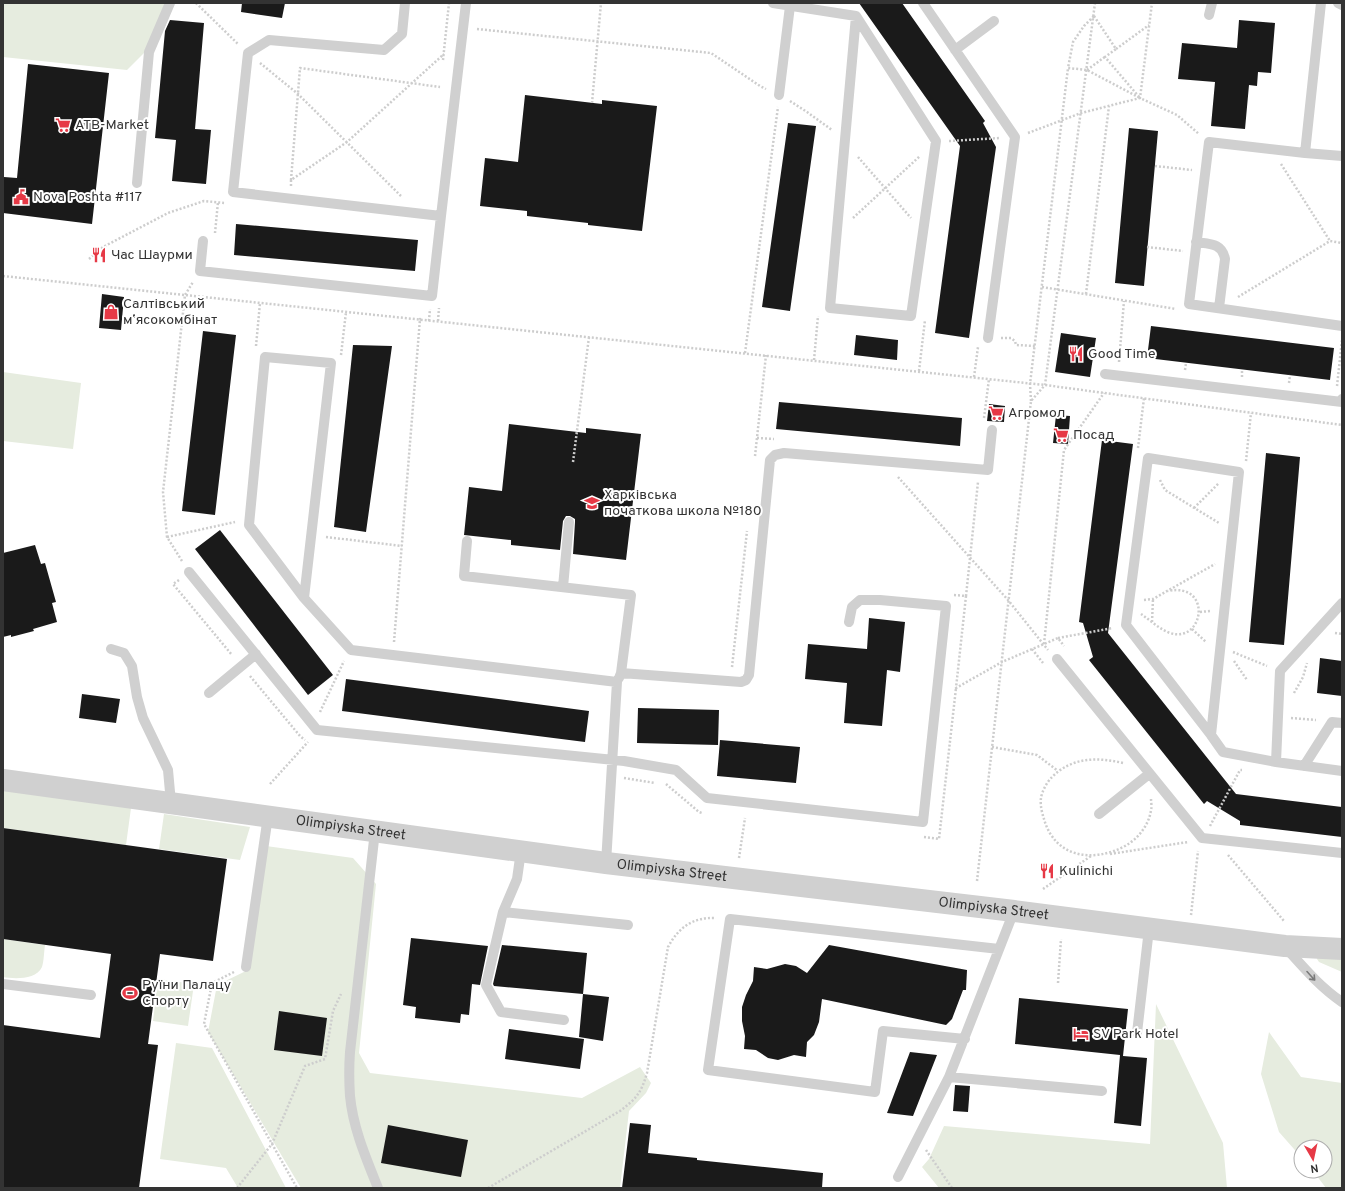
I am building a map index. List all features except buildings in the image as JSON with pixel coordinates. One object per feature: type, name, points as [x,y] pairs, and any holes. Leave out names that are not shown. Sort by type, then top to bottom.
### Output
[{"type":"street","name":"Olimpiyska Street","points":[[3,780],[606,862],[1014,911],[1285,946],[1342,949]]},
{"type":"lane","points":[[137,183],[149,52],[170,3]]},
{"type":"lane","points":[[405,3],[402,34],[384,50],[269,40],[248,54],[233,192],[441,216]]},
{"type":"lane","points":[[203,241],[200,272],[432,296],[466,3]]},
{"type":"lane","points":[[773,3],[856,16],[936,141],[911,316],[830,308],[856,16]]},
{"type":"lane","points":[[923,3],[1015,137],[988,338]]},
{"type":"lane","points":[[1210,15],[1212,3]]},
{"type":"lane","points":[[1305,153],[1321,3]]},
{"type":"lane","points":[[1338,3],[1342,5]]},
{"type":"lane","points":[[779,95],[790,6]]},
{"type":"lane","points":[[955,50],[994,21]]},
{"type":"lane","points":[[1342,156],[1209,142],[1188,304],[1342,326]]},
{"type":"lane","points":[[1196,247],[1215,245],[1224,253],[1225,259],[1219,308]]},
{"type":"lane","points":[[304,598],[331,363],[265,357],[249,525],[304,598],[351,650],[393,656],[619,678],[741,682],[746,680],[748,675],[770,460],[775,455],[784,454],[988,470],[992,430]]},
{"type":"lane","points":[[1104,374],[1342,402],[1342,399]]},
{"type":"lane","points":[[1211,735],[1239,472],[1148,458],[1126,625],[1223,752],[1276,762],[1342,771]]},
{"type":"lane","points":[[563,587],[569,522]]},
{"type":"lane","points":[[467,541],[464,576],[631,595],[619,678],[606,862]]},
{"type":"lane","points":[[189,572],[317,730],[624,761],[676,770],[707,798],[923,822],[946,606],[880,600],[860,600],[852,607],[849,622]]},
{"type":"lane","points":[[1276,762],[1280,671],[1342,603]]},
{"type":"lane","points":[[110,648],[124,653],[132,666],[137,697],[143,718],[168,770],[171,803]]},
{"type":"lane","points":[[209,693],[256,654]]},
{"type":"lane","points":[[1056,659],[1202,838],[1342,853]]},
{"type":"lane","points":[[1304,766],[1337,722]]},
{"type":"lane","points":[[1099,814],[1149,774]]},
{"type":"lane","points":[[246,967],[268,816]]},
{"type":"lane","points":[[375,831],[350,1052],[349,1079],[350,1096],[361,1144],[378,1188]]},
{"type":"lane","points":[[521,851],[517,879],[503,912],[486,985],[501,1012],[564,1020]]},
{"type":"lane","points":[[898,1177],[949,1077],[1014,911]]},
{"type":"lane","points":[[503,912],[628,925]]},
{"type":"lane","points":[[965,1039],[883,1030],[875,1092],[708,1070],[730,919],[998,949]]},
{"type":"lane","points":[[1138,1033],[1149,929]]},
{"type":"lane","points":[[1285,946],[1312,978],[1330,994],[1342,1002]]},
{"type":"lane","points":[[3,984],[91,995]]},
{"type":"lane","points":[[949,1077],[1102,1091]]},
{"type":"path","points":[[196,3],[248,54],[298,94],[405,200]]},
{"type":"path","points":[[442,67],[449,3]]},
{"type":"path","points":[[592,103],[601,3]]},
{"type":"path","points":[[1031,401],[1046,385],[1095,3]]},
{"type":"path","points":[[1140,98],[1152,3]]},
{"type":"path","points":[[1094,16],[1116,49]]},
{"type":"path","points":[[977,881],[1031,401],[1030,384],[1068,68],[1074,42],[1084,26],[1094,16]]},
{"type":"path","points":[[1087,70],[1150,24]]},
{"type":"path","points":[[463,27],[711,53],[760,86],[779,95],[807,112],[844,140],[923,232]]},
{"type":"path","points":[[292,180],[347,142],[444,54]]},
{"type":"path","points":[[1105,57],[1140,98]]},
{"type":"path","points":[[291,192],[300,68],[440,87],[441,80]]},
{"type":"path","points":[[1068,68],[1087,70],[1140,98],[1178,115],[1209,142]]},
{"type":"path","points":[[745,353],[779,95]]},
{"type":"path","points":[[852,218],[936,141],[1015,137],[1081,113],[1140,98]]},
{"type":"path","points":[[1086,294],[1108,106]]},
{"type":"path","points":[[945,134],[950,141],[949,148]]},
{"type":"path","points":[[1271,149],[1330,241]]},
{"type":"path","points":[[1155,166],[1205,172]]},
{"type":"path","points":[[89,259],[103,247],[168,213],[204,201],[226,203]]},
{"type":"path","points":[[1219,308],[1330,241],[1342,243]]},
{"type":"path","points":[[1147,247],[1196,247]]},
{"type":"path","points":[[200,272],[185,295],[163,492],[167,537],[189,572],[173,584],[300,736],[308,742],[313,743]]},
{"type":"path","points":[[3,276],[1046,385],[1342,425]]},
{"type":"path","points":[[1042,287],[1188,311],[1188,304]]},
{"type":"path","points":[[1119,359],[1124,301]]},
{"type":"path","points":[[255,349],[260,302]]},
{"type":"path","points":[[341,358],[346,312]]},
{"type":"path","points":[[919,372],[926,318]]},
{"type":"path","points":[[393,656],[420,319]]},
{"type":"path","points":[[573,462],[589,337]]},
{"type":"path","points":[[984,418],[988,379]]},
{"type":"path","points":[[1044,644],[1064,450],[1104,393]]},
{"type":"path","points":[[757,438],[780,440]]},
{"type":"path","points":[[883,461],[1008,600],[1056,659]]},
{"type":"path","points":[[966,596],[979,470]]},
{"type":"path","points":[[1159,478],[1165,490],[1224,527]]},
{"type":"path","points":[[1213,481],[1224,483]]},
{"type":"path","points":[[1194,508],[1220,482]]},
{"type":"path","points":[[167,537],[238,521],[238,526]]},
{"type":"path","points":[[323,536],[402,546]]},
{"type":"path","points":[[1139,601],[1153,599],[1221,561]]},
{"type":"path","points":[[1002,662],[1058,638],[1136,622],[1138,611],[1170,633],[1181,634],[1192,629],[1200,612],[1197,601],[1188,591],[1178,589],[1168,591]]},
{"type":"path","points":[[1152,622],[1153,599]]},
{"type":"path","points":[[1192,629],[1208,643]]},
{"type":"path","points":[[1291,698],[1303,677],[1316,631]]},
{"type":"path","points":[[1058,638],[1067,650]]},
{"type":"path","points":[[1232,652],[1280,671]]},
{"type":"path","points":[[1230,655],[1247,680]]},
{"type":"path","points":[[339,657],[345,658]]},
{"type":"path","points":[[1288,717],[1337,722]]},
{"type":"path","points":[[270,784],[308,742]]},
{"type":"path","points":[[992,747],[1037,754],[1058,771]]},
{"type":"path","points":[[622,786],[624,761]]},
{"type":"path","points":[[1209,828],[1240,770],[1248,771]]},
{"type":"path","points":[[740,850],[745,818]]},
{"type":"path","points":[[1204,822],[1209,828],[1217,829]]},
{"type":"path","points":[[1043,889],[1091,856],[1188,842]]},
{"type":"path","points":[[1191,909],[1198,850]]},
{"type":"path","points":[[1226,853],[1284,921]]},
{"type":"path","points":[[488,1188],[620,1111],[636,1097],[642,1089],[647,1073],[668,947],[675,935],[687,924],[705,917],[730,919]]},
{"type":"path","points":[[1058,983],[1061,939]]},
{"type":"path","points":[[246,967],[212,983],[204,1024],[297,1188]]},
{"type":"path","points":[[237,1188],[272,1144],[305,1066],[325,1060],[333,1012],[343,991]]},
{"type":"path","points":[[918,1138],[952,1188]]},
{"type":"shaded area","points":[[3,3],[165,3],[146,51],[127,70],[3,57]]},
{"type":"shaded area","points":[[3,372],[81,383],[73,449],[3,441]]},
{"type":"shaded area","points":[[3,790],[131,808],[126,845],[3,828]]},
{"type":"shaded area","points":[[164,814],[250,827],[240,860],[159,849]]},
{"type":"shaded area","points":[[266,846],[353,858],[376,884],[359,1053],[370,1073],[582,1098],[640,1067],[651,1083],[646,1093],[629,1111],[620,1188],[301,1188],[208,1032],[217,985],[248,970]]},
{"type":"shaded area","points":[[3,939],[45,945],[43,965],[39,971],[24,978],[3,977]]},
{"type":"shaded area","points":[[1317,957],[1342,957],[1342,972],[1319,962]]},
{"type":"shaded area","points":[[158,979],[194,984],[188,1026],[153,1021]]},
{"type":"shaded area","points":[[1156,1004],[1223,1143],[1227,1188],[939,1188],[922,1167],[929,1159],[944,1126],[1150,1144]]},
{"type":"shaded area","points":[[1269,1032],[1301,1077],[1342,1083],[1342,1188],[1326,1188],[1319,1179],[1333,1179],[1333,1139],[1293,1139],[1293,1148],[1279,1132],[1261,1074]]},
{"type":"shaded area","points":[[176,1043],[212,1048],[286,1188],[238,1188],[226,1168],[160,1159]]},
{"type":"place","name":"ATB-Market","points":[[63,125]]},
{"type":"place","name":"Nova Poshta #117","points":[[21,197]]},
{"type":"place","name":"Час Шаурми","points":[[99,255]]},
{"type":"place","name":"Салтівський мʼясокомбінат","points":[[111,312]]},
{"type":"place","name":"Good Time","points":[[1076,354]]},
{"type":"place","name":"Агромол","points":[[996,413]]},
{"type":"place","name":"Посад","points":[[1061,435]]},
{"type":"place","name":"Харківська початкова школа №180","points":[[592,503]]},
{"type":"place","name":"Kulinichi","points":[[1047,871]]},
{"type":"place","name":"Руїни Палацу Спорту","points":[[130,993]]},
{"type":"place","name":"SV Park Hotel","points":[[1081,1034]]}]
